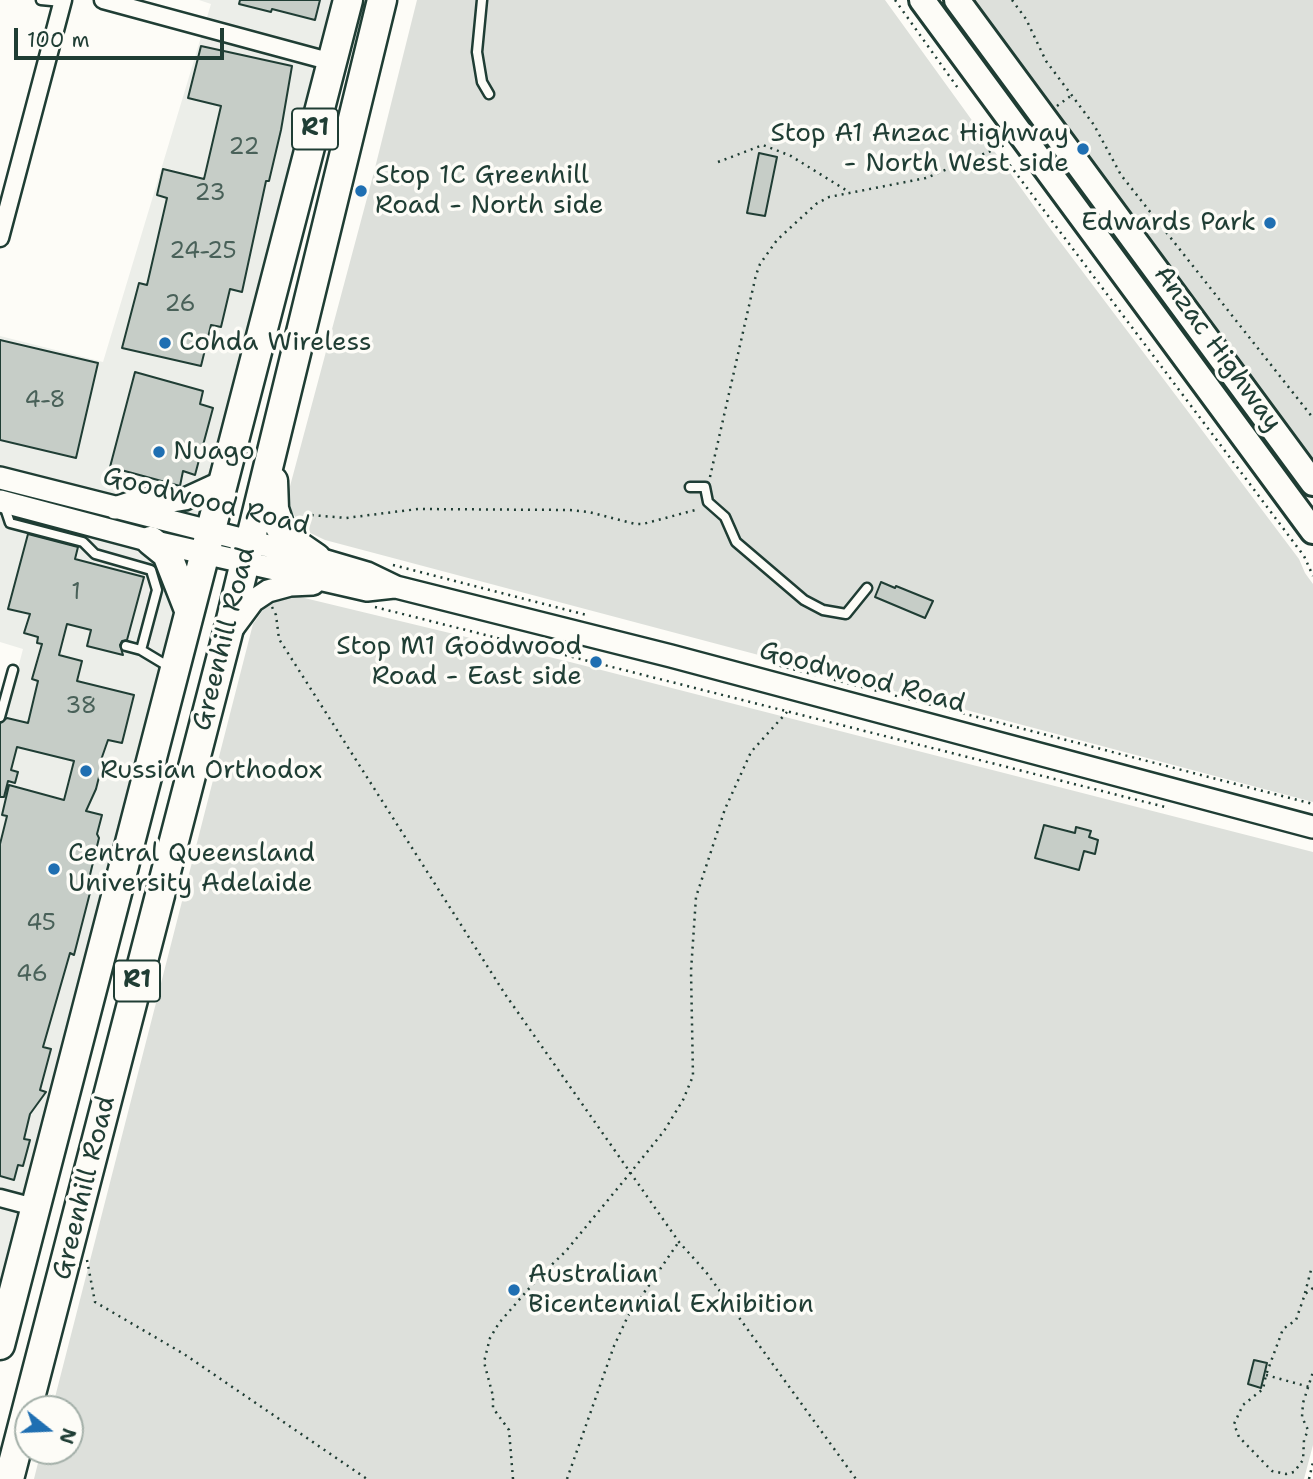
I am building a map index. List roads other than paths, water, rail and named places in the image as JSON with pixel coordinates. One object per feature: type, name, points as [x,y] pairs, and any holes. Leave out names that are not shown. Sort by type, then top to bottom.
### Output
[{"type":"highway","name":"Greenhill Road","points":[[0,1345],[348,0]]},
{"type":"highway","name":"Greenhill Road","points":[[9,1479],[227,636],[382,0]]},
{"type":"highway","points":[[281,257],[302,261],[309,253],[319,216],[337,186]]},
{"type":"highway","points":[[274,443],[274,509],[280,527],[287,538],[316,558]]},
{"type":"highway","points":[[151,541],[167,554],[189,610]]},
{"type":"highway","points":[[53,1139],[67,1125],[79,1098],[92,1095],[107,1100]]},
{"type":"highway","points":[[34,1207],[44,1216],[56,1218],[65,1209],[73,1183],[93,1155]]},
{"type":"main road","name":"Anzac Highway","points":[[922,0],[1313,531]]},
{"type":"main road","name":"Anzac Highway","points":[[957,0],[1313,484]]},
{"type":"main road","name":"Goodwood Road","points":[[0,478],[115,508],[207,542],[248,552],[332,582],[367,590],[396,587]]},
{"type":"main road","points":[[115,508],[142,499],[166,502],[185,499],[222,482]]},
{"type":"main road","name":"Goodwood Road","points":[[2,502],[151,541],[207,542]]},
{"type":"main road","name":"Goodwood Road","points":[[248,552],[316,558],[367,573],[396,587],[671,656],[1313,827]]},
{"type":"main road","points":[[227,636],[253,601],[268,591],[290,585],[332,582]]},
{"type":"street","points":[[103,0],[332,62]]},
{"type":"street","points":[[0,238],[63,1]]},
{"type":"street","points":[[0,1198],[34,1207]]},
{"type":"lane","points":[[41,0],[63,1]]},
{"type":"lane","points":[[482,0],[477,52],[482,82],[489,94]]},
{"type":"lane","points":[[690,487],[705,487],[708,502],[725,517],[736,542],[804,600],[823,610],[846,614],[867,588]]},
{"type":"lane","points":[[2,502],[10,523],[83,542],[95,554],[151,569],[157,590],[141,650]]},
{"type":"lane","points":[[126,646],[141,650],[174,669]]},
{"type":"lane","points":[[0,718],[12,670]]},
{"type":"place","name":"Stop A1 Anzac Highway - North West side","points":[[1083,149]]},
{"type":"place","name":"Stop 1C Greenhill Road - North side","points":[[361,191]]},
{"type":"place","name":"Edwards Park","points":[[1270,223]]},
{"type":"place","name":"Cohda Wireless","points":[[165,343]]},
{"type":"place","name":"Nuago","points":[[159,452]]},
{"type":"place","name":"Stop M1 Goodwood Road - East side","points":[[596,662]]},
{"type":"place","name":"Russian Orthodox","points":[[86,771]]},
{"type":"place","name":"Central Queensland University Adelaide","points":[[54,869]]},
{"type":"place","name":"Australian Bicentennial Exhibition","points":[[514,1290]]}]
